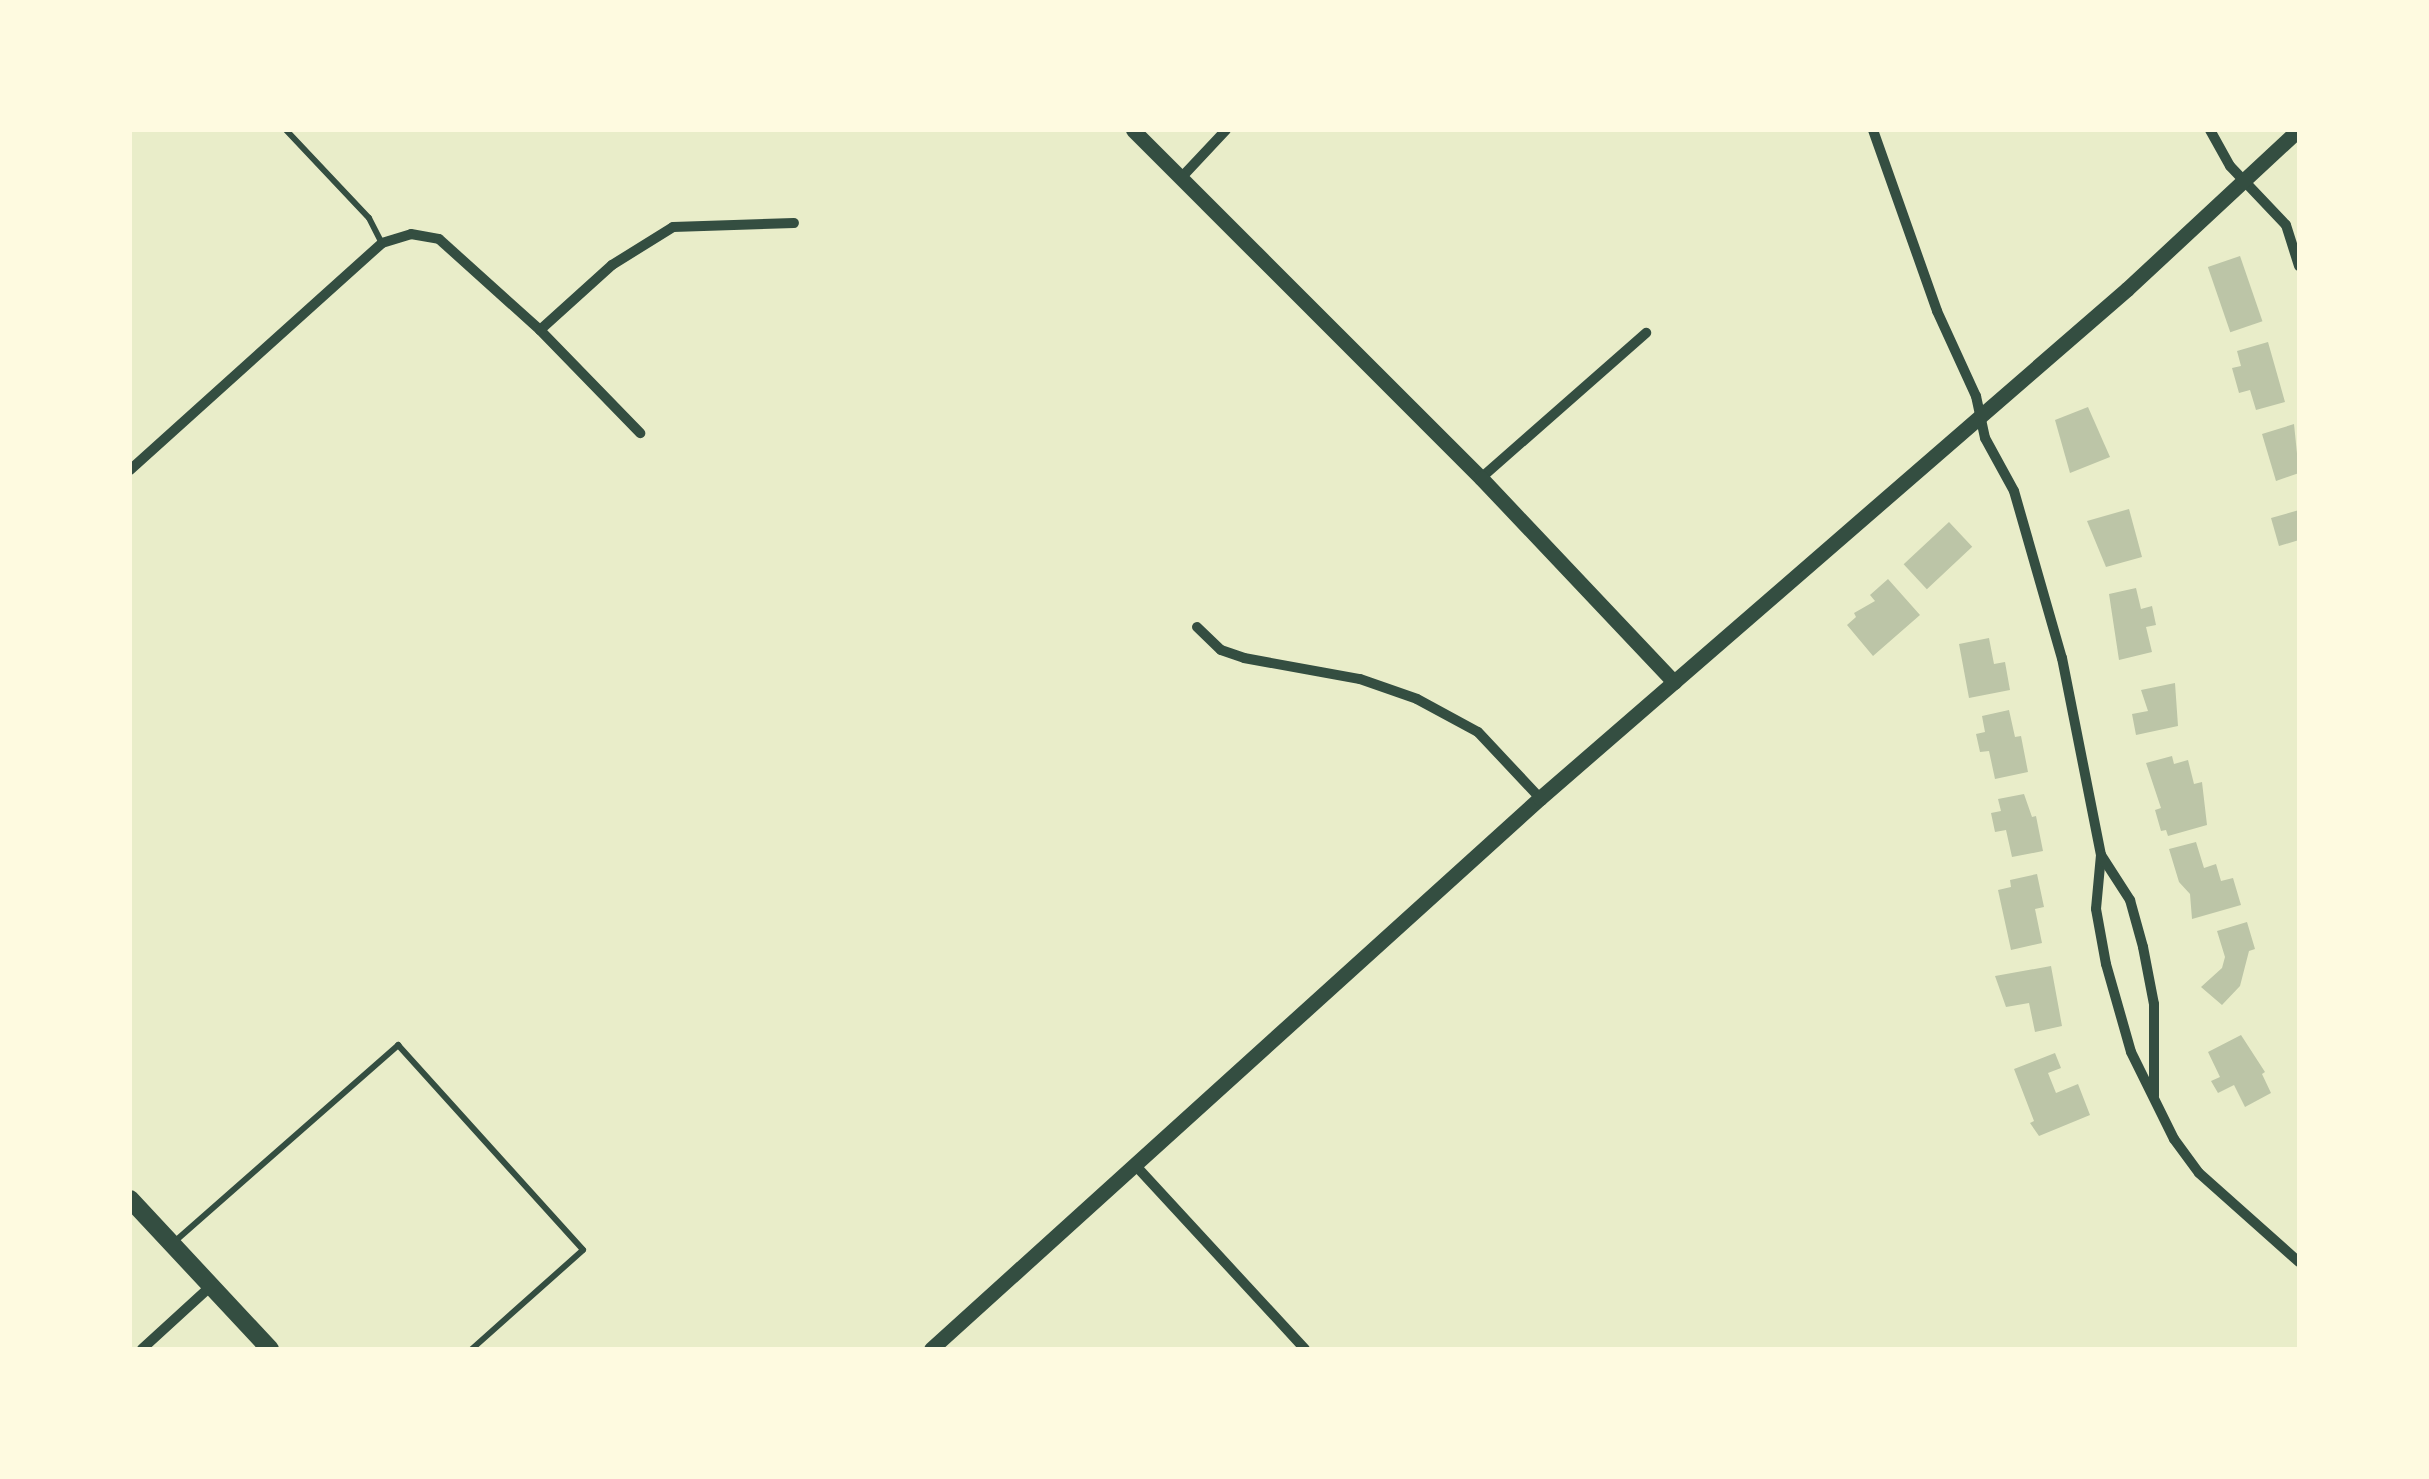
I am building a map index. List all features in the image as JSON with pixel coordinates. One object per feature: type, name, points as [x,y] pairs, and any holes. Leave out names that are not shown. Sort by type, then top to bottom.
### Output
[{"type":"main road","points":[[130,1199],[270,1349]]},
{"type":"street","points":[[1134,130],[1481,478],[1674,682]]},
{"type":"street","points":[[1180,179],[1226,130]]},
{"type":"street","points":[[1873,130],[1937,310],[1976,396],[1985,438],[2014,491],[2062,658],[2102,856],[2096,909],[2106,964],[2131,1052],[2174,1139],[2199,1173],[2299,1262]]},
{"type":"street","points":[[2210,130],[2230,166],[2286,225],[2299,266]]},
{"type":"street","points":[[931,1349],[1540,798],[1980,418],[2298,130]]},
{"type":"street","points":[[540,330],[612,265],[673,226],[794,223]]},
{"type":"street","points":[[130,470],[382,242],[410,234],[439,239],[540,330],[640,434]]},
{"type":"street","points":[[1481,478],[1646,333]]},
{"type":"street","points":[[1197,626],[1221,650],[1244,658],[1360,679],[1417,699],[1478,732],[1540,798]]},
{"type":"street","points":[[2102,856],[2130,900],[2143,947],[2154,1004],[2154,1096]]},
{"type":"street","points":[[1136,1166],[1305,1349]]},
{"type":"street","points":[[142,1349],[211,1286]]},
{"type":"lane","points":[[286,130],[369,218],[382,242]]},
{"type":"lane","points":[[172,1244],[398,1045],[583,1250],[472,1349]]},
{"type":"building","points":[[2240,256],[2262,321],[2230,332],[2208,267]]},
{"type":"building","points":[[2268,342],[2285,402],[2256,410],[2250,390],[2239,393],[2232,368],[2241,366],[2237,351]]},
{"type":"building","points":[[2088,407],[2110,457],[2070,473],[2055,420]]},
{"type":"building","points":[[2294,424],[2299,473],[2276,481],[2262,434]]},
{"type":"building","points":[[2129,509],[2142,557],[2106,567],[2087,521]]},
{"type":"building","points":[[2299,510],[2299,540],[2279,546],[2271,518]]},
{"type":"building","points":[[1949,522],[1972,547],[1927,589],[1904,564]]},
{"type":"building","points":[[1888,579],[1920,615],[1873,656],[1847,625],[1856,617],[1854,613],[1875,601],[1870,595]]},
{"type":"building","points":[[2136,588],[2141,609],[2152,606],[2156,625],[2146,627],[2152,652],[2119,660],[2109,594]]},
{"type":"building","points":[[1989,638],[1994,664],[2005,662],[2010,690],[1969,698],[1959,644]]},
{"type":"building","points":[[2175,683],[2178,726],[2136,735],[2132,714],[2148,711],[2141,690]]},
{"type":"building","points":[[2009,710],[2015,737],[2021,736],[2028,772],[1995,779],[1989,751],[1980,752],[1976,734],[1985,732],[1982,716]]},
{"type":"building","points":[[2172,756],[2174,764],[2188,760],[2194,784],[2202,782],[2207,825],[2168,836],[2166,830],[2161,831],[2155,810],[2161,808],[2146,763]]},
{"type":"building","points":[[2024,794],[2032,817],[2036,816],[2043,851],[2012,857],[2006,830],[1995,832],[1991,813],[2001,811],[1998,799]]},
{"type":"building","points":[[2196,842],[2204,868],[2216,864],[2221,881],[2233,878],[2241,905],[2192,919],[2190,894],[2179,882],[2169,849]]},
{"type":"building","points":[[2037,874],[2044,907],[2035,909],[2042,943],[2011,950],[1998,890],[2011,887],[2010,880]]},
{"type":"building","points":[[2247,922],[2255,949],[2249,951],[2240,986],[2222,1005],[2201,987],[2222,968],[2225,957],[2217,931]]},
{"type":"building","points":[[2051,966],[2062,1026],[2035,1032],[2029,1003],[2006,1007],[1995,976]]},
{"type":"building","points":[[2241,1035],[2265,1072],[2262,1074],[2271,1093],[2245,1107],[2234,1085],[2218,1093],[2211,1081],[2220,1077],[2208,1052]]},
{"type":"building","points":[[2055,1053],[2061,1068],[2048,1073],[2056,1093],[2078,1084],[2090,1115],[2039,1136],[2030,1123],[2034,1121],[2014,1069]]}]
